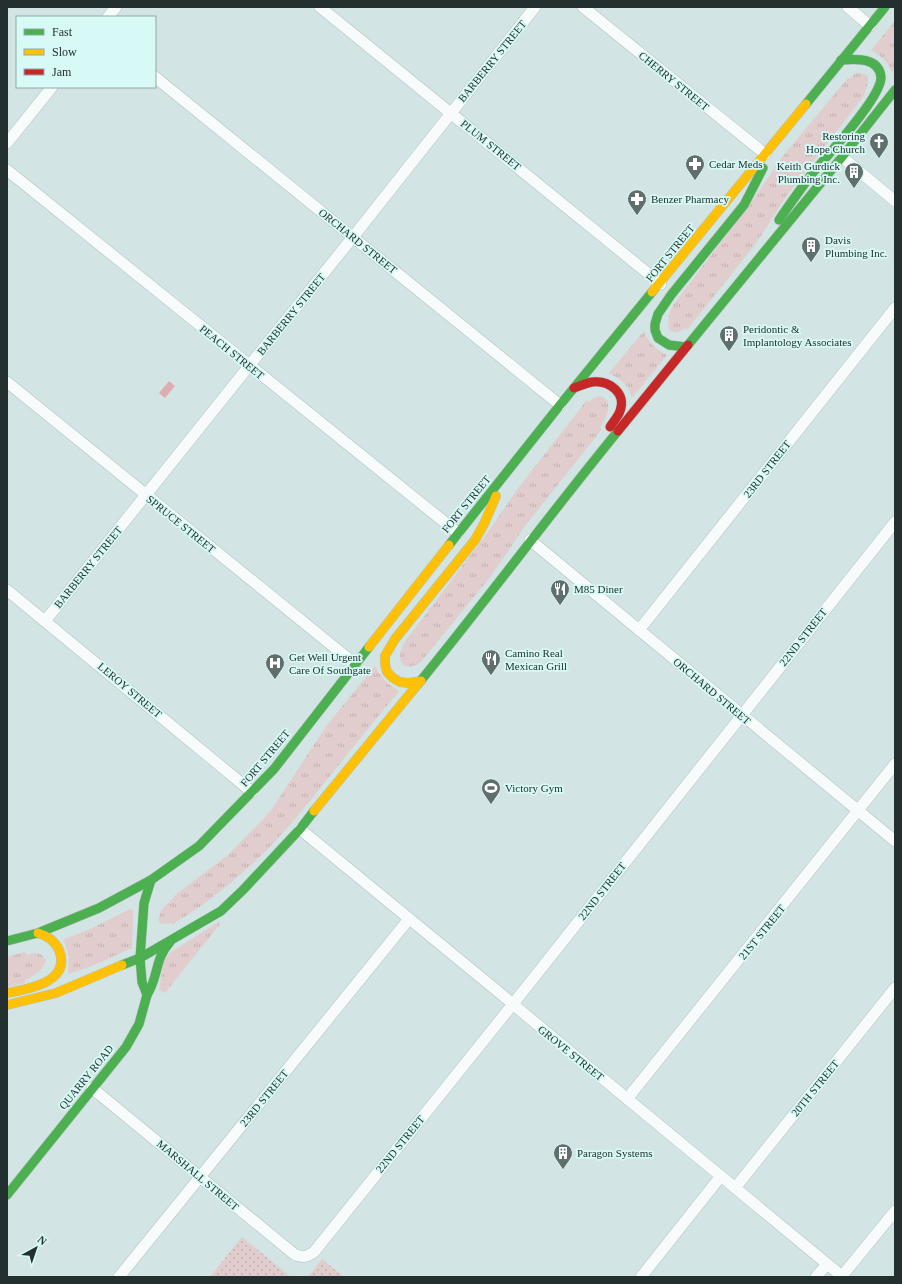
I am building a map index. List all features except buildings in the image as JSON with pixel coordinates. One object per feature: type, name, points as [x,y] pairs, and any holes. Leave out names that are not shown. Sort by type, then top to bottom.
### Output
[{"type":"main road","name":"FORT STREET","points":[[7,941],[38,933],[99,908],[151,880],[200,846],[274,769],[560,405],[661,284],[885,7]]},
{"type":"main road","points":[[767,248],[776,224],[792,199],[862,112],[878,89],[881,80],[877,67],[866,60],[841,60]]},
{"type":"main road","points":[[7,1005],[56,994],[140,958],[221,911],[242,890],[300,829],[421,681],[500,581],[530,540],[895,90]]},
{"type":"main road","points":[[686,347],[669,345],[658,338],[655,330],[655,324],[658,314],[744,205],[782,133]]},
{"type":"main road","points":[[500,581],[504,566],[519,542],[608,429],[620,410],[622,404],[620,395],[616,388],[610,385],[600,381],[590,382],[574,388]]},
{"type":"main road","points":[[421,681],[408,683],[396,680],[384,666],[387,650],[476,539],[507,472]]},
{"type":"main road","points":[[147,995],[142,982],[140,958],[144,903],[151,880]]},
{"type":"main road","points":[[7,993],[41,984],[53,978],[61,969],[60,952],[48,936],[38,933]]},
{"type":"main road","name":"QUARRY ROAD","points":[[7,1195],[126,1047],[139,1024],[147,995],[153,986],[159,959],[163,950],[173,939]]},
{"type":"street","points":[[109,16],[116,7]]},
{"type":"street","name":"PLUM STREET","points":[[320,7],[661,284]]},
{"type":"street","name":"BARBERRY STREET","points":[[45,621],[353,237],[535,7]]},
{"type":"street","name":"CHERRY STREET","points":[[583,7],[765,154]]},
{"type":"street","points":[[848,7],[870,26]]},
{"type":"street","name":"ORCHARD STREET","points":[[156,77],[560,405]]},
{"type":"street","points":[[7,143],[51,88]]},
{"type":"street","points":[[842,157],[895,201]]},
{"type":"street","name":"PEACH STREET","points":[[7,170],[458,533]]},
{"type":"street","name":"23RD STREET","points":[[639,630],[895,308]]},
{"type":"street","name":"SPRUCE STREET","points":[[7,382],[355,664]]},
{"type":"street","name":"22ND STREET","points":[[306,1256],[314,1252],[513,1004],[895,522]]},
{"type":"street","name":"ORCHARD STREET","points":[[530,540],[895,841]]},
{"type":"street","name":"LEROY STREET","points":[[7,590],[252,792]]},
{"type":"street","name":"21ST STREET","points":[[627,1099],[895,764]]},
{"type":"street","name":"GROVE STREET","points":[[300,829],[843,1277]]},
{"type":"street","name":"23RD STREET","points":[[120,1277],[409,919]]},
{"type":"street","name":"20TH STREET","points":[[735,1188],[895,988]]},
{"type":"street","name":"MARSHALL STREET","points":[[92,1088],[294,1254],[298,1256],[306,1256]]},
{"type":"street","points":[[641,1277],[721,1176]]},
{"type":"street","points":[[843,1277],[895,1211]]},
{"type":"street","points":[[816,1277],[827,1264]]},
{"type":"green space","points":[[895,21],[895,69],[892,73],[884,59],[871,50]]},
{"type":"green space","points":[[859,73],[868,76],[864,96],[785,198],[757,242],[687,330],[685,328],[679,332],[673,332],[669,330],[668,323],[670,311],[673,305],[748,207],[783,156],[848,78],[850,79],[854,74]]},
{"type":"green space","points":[[644,331],[653,345],[667,355],[632,398],[629,389],[624,383],[609,373]]},
{"type":"green space","points":[[599,396],[607,400],[608,404],[607,414],[600,427],[602,429],[525,526],[491,576],[420,663],[409,667],[404,665],[400,660],[400,654],[406,640],[488,532],[519,487],[587,400],[589,402],[593,398]]},
{"type":"green space","points":[[375,666],[385,680],[399,691],[302,811],[261,856],[222,890],[173,924],[162,924],[159,922],[161,911],[165,905],[174,898],[174,896],[228,855],[270,812],[327,725]]},
{"type":"green space","points":[[130,909],[133,910],[132,948],[92,966],[68,974],[69,958],[64,939],[88,930]]},
{"type":"green space","points":[[220,921],[220,924],[165,993],[159,990],[163,962],[171,952]]},
{"type":"green space","points":[[25,952],[27,955],[33,953],[40,954],[46,960],[45,964],[38,972],[25,980],[25,983],[7,987],[7,957]]},
{"type":"green space","points":[[242,1237],[291,1277],[210,1277]]},
{"type":"green space","points":[[322,1259],[344,1277],[308,1277]]},
{"type":"shaded area","points":[[169,381],[175,386],[165,398],[159,393]]},
{"type":"traffic: fast","points":[[806,104],[885,7]]},
{"type":"traffic: fast","points":[[779,220],[811,175],[852,127],[879,86],[881,77],[876,66],[866,61],[853,59],[841,60]]},
{"type":"traffic: fast","points":[[688,345],[895,90]]},
{"type":"traffic: fast","points":[[686,347],[669,345],[658,338],[655,330],[658,314],[671,295],[744,205],[763,168]]},
{"type":"traffic: fast","points":[[449,545],[652,292]]},
{"type":"traffic: fast","points":[[418,684],[618,431]]},
{"type":"traffic: fast","points":[[7,941],[38,933],[99,908],[151,880],[199,846],[274,769],[369,647]]},
{"type":"traffic: fast","points":[[122,965],[140,958],[221,911],[243,890],[300,829],[314,811]]},
{"type":"traffic: fast","points":[[140,958],[144,903],[151,880]]},
{"type":"traffic: fast","points":[[147,995],[151,988],[161,955],[170,942]]},
{"type":"traffic: fast","points":[[7,1195],[126,1047],[139,1024],[147,995],[142,982],[140,958]]},
{"type":"traffic: slow","points":[[652,292],[806,104]]},
{"type":"traffic: slow","points":[[421,681],[408,683],[400,682],[393,678],[387,672],[385,656],[395,639],[475,540],[484,524],[496,496]]},
{"type":"traffic: slow","points":[[369,647],[449,545]]},
{"type":"traffic: slow","points":[[314,811],[418,684]]},
{"type":"traffic: slow","points":[[7,993],[26,989],[46,982],[54,977],[59,970],[61,961],[59,950],[51,939],[38,933]]},
{"type":"traffic: slow","points":[[7,1005],[56,993],[122,965]]},
{"type":"traffic: jam","points":[[618,431],[688,345]]},
{"type":"traffic: jam","points":[[574,388],[590,382],[598,382],[605,383],[619,393],[622,405],[617,417],[610,427]]},
{"type":"place","name":"Restoring Hope Church","points":[[879,159]]},
{"type":"place","name":"Cedar Meds","points":[[695,181]]},
{"type":"place","name":"Keith Gurdick Plumbing Inc.","points":[[854,189]]},
{"type":"place","name":"Benzer Pharmacy","points":[[637,216]]},
{"type":"place","name":"Davis Plumbing Inc.","points":[[811,263]]},
{"type":"place","name":"Peridontic & Implantology Associates","points":[[729,352]]},
{"type":"place","name":"M85 Diner","points":[[560,606]]},
{"type":"place","name":"Camino Real Mexican Grill","points":[[491,676]]},
{"type":"place","name":"Get Well Urgent Care Of Southgate","points":[[275,680]]},
{"type":"place","name":"Victory Gym","points":[[491,805]]},
{"type":"place","name":"Paragon Systems","points":[[563,1170]]}]
